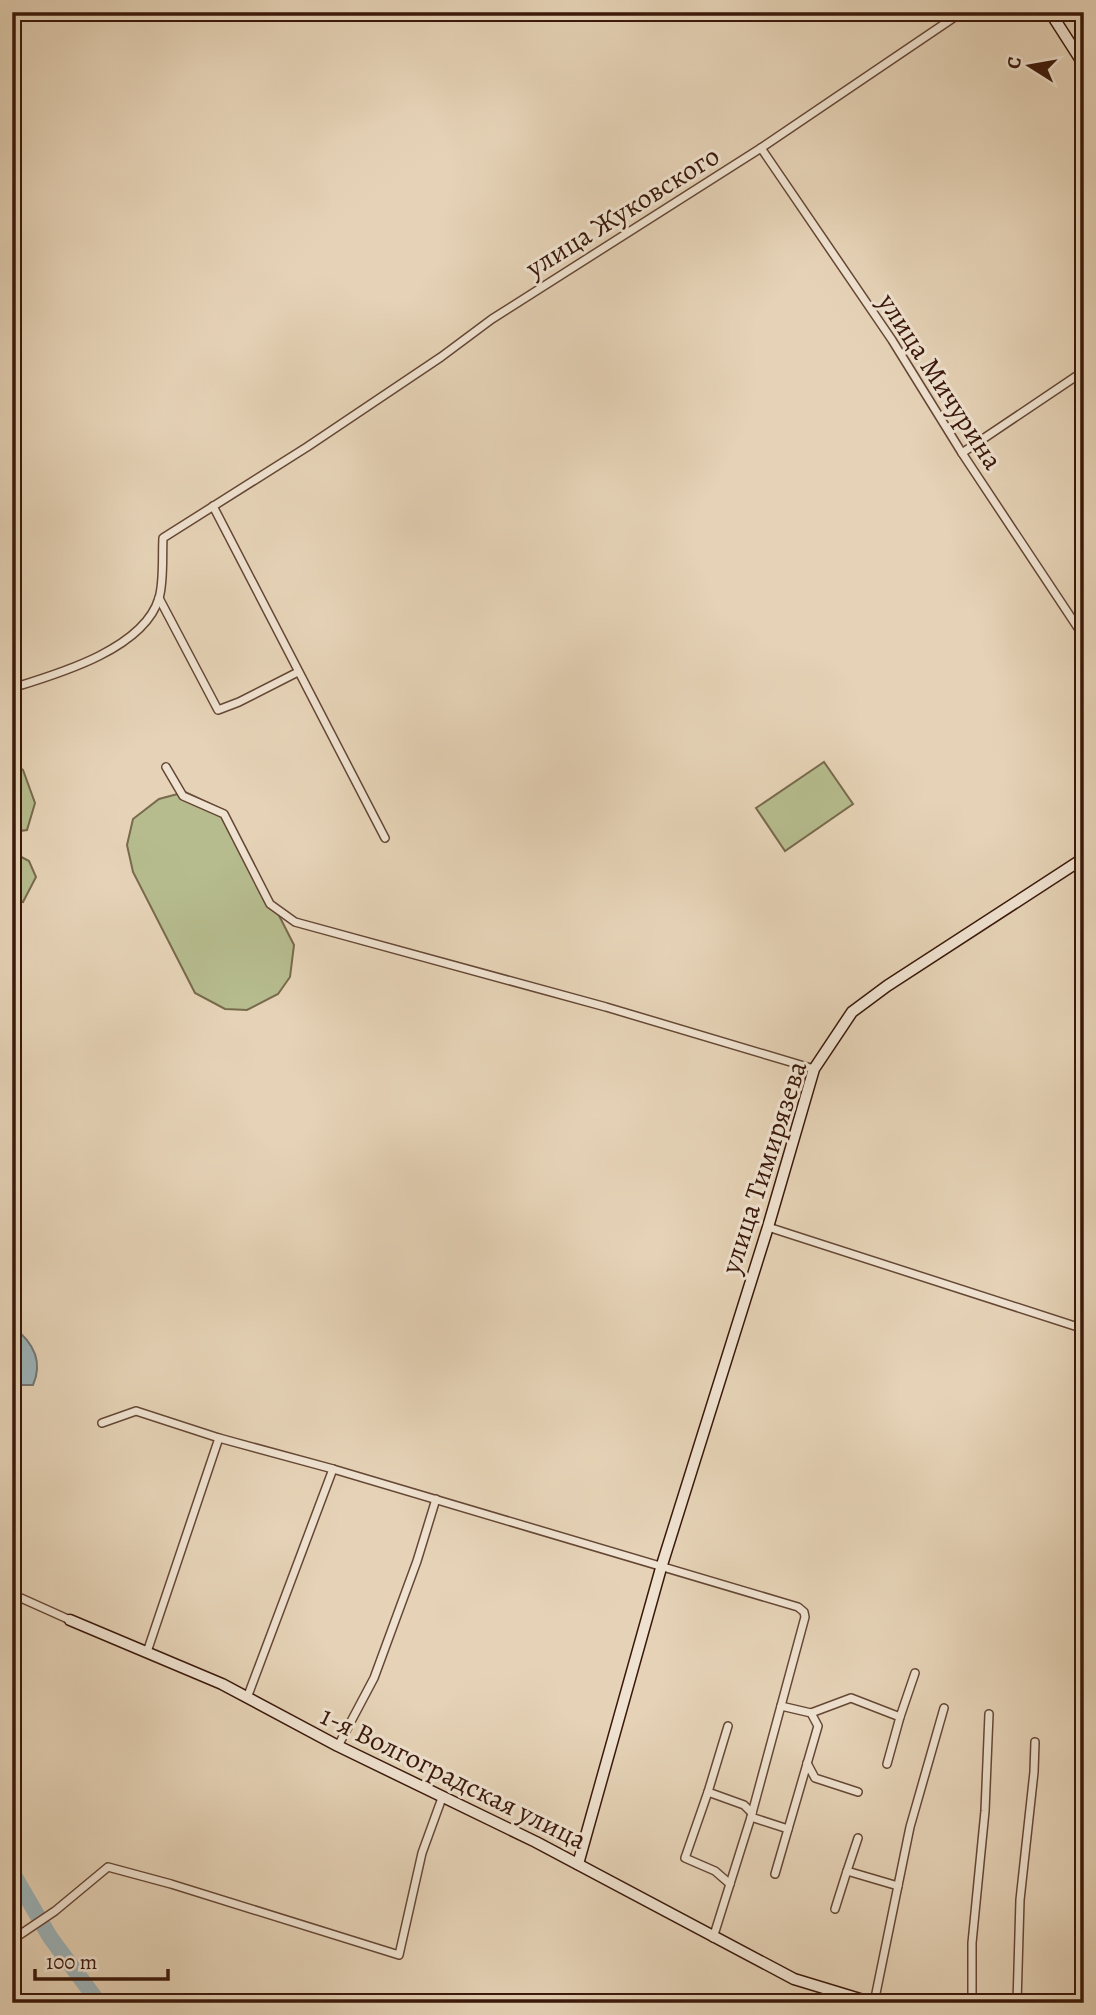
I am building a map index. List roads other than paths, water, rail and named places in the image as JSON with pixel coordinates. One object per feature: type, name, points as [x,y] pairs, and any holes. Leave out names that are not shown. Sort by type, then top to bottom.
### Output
[{"type":"street","name":"улица Жуковского","points":[[159,598],[163,538],[307,447],[441,357],[492,318],[761,148],[962,12]]},
{"type":"street","points":[[1050,12],[1084,65]]},
{"type":"street","name":"улица Мичурина","points":[[761,148],[892,340],[962,453],[1084,637]]},
{"type":"street","points":[[962,453],[1084,371]]},
{"type":"street","points":[[213,506],[385,838]]},
{"type":"street","points":[[159,598],[218,710],[298,671]]},
{"type":"street","points":[[12,688],[89,662],[139,632],[159,598]]},
{"type":"street","points":[[166,767],[183,796],[224,814],[270,904],[295,922],[606,1007],[814,1069]]},
{"type":"street","name":"улица Тимирязева","points":[[578,1864],[661,1568],[768,1227],[814,1069],[852,1012],[887,986],[1084,858]]},
{"type":"street","points":[[768,1227],[1084,1329]]},
{"type":"street","points":[[102,1423],[136,1411],[219,1438],[436,1499],[804,1612],[805,1618],[752,1815],[713,1938]]},
{"type":"street","points":[[147,1652],[219,1438]]},
{"type":"street","points":[[247,1698],[333,1469]]},
{"type":"street","points":[[338,1746],[374,1678],[436,1499]]},
{"type":"street","name":"1-я Волгоградская улица","points":[[12,1594],[222,1684],[338,1746],[578,1864],[793,1979],[874,2003]]},
{"type":"street","points":[[887,1764],[915,1673]]},
{"type":"street","points":[[781,1706],[811,1713],[851,1698],[900,1717]]},
{"type":"street","points":[[874,2003],[910,1827],[944,1708]]},
{"type":"street","points":[[775,1874],[818,1726],[811,1713]]},
{"type":"street","points":[[972,2003],[972,1943],[985,1811],[989,1714]]},
{"type":"street","points":[[729,1727],[685,1858],[715,1871],[730,1884]]},
{"type":"street","points":[[1017,2003],[1020,1900],[1035,1742]]},
{"type":"street","points":[[807,1762],[815,1777],[858,1792]]},
{"type":"street","points":[[708,1792],[744,1805],[752,1815],[788,1829]]},
{"type":"street","points":[[12,1940],[55,1911],[108,1867],[399,1955],[422,1853],[442,1798]]},
{"type":"street","points":[[835,1909],[858,1838]]},
{"type":"street","points":[[847,1871],[898,1886]]},
{"type":"water","points":[[12,1326],[25,1338],[34,1352],[37,1367],[33,1385],[12,1385]]},
{"type":"waterway","points":[[12,1872],[50,1937],[99,2003]]}]
